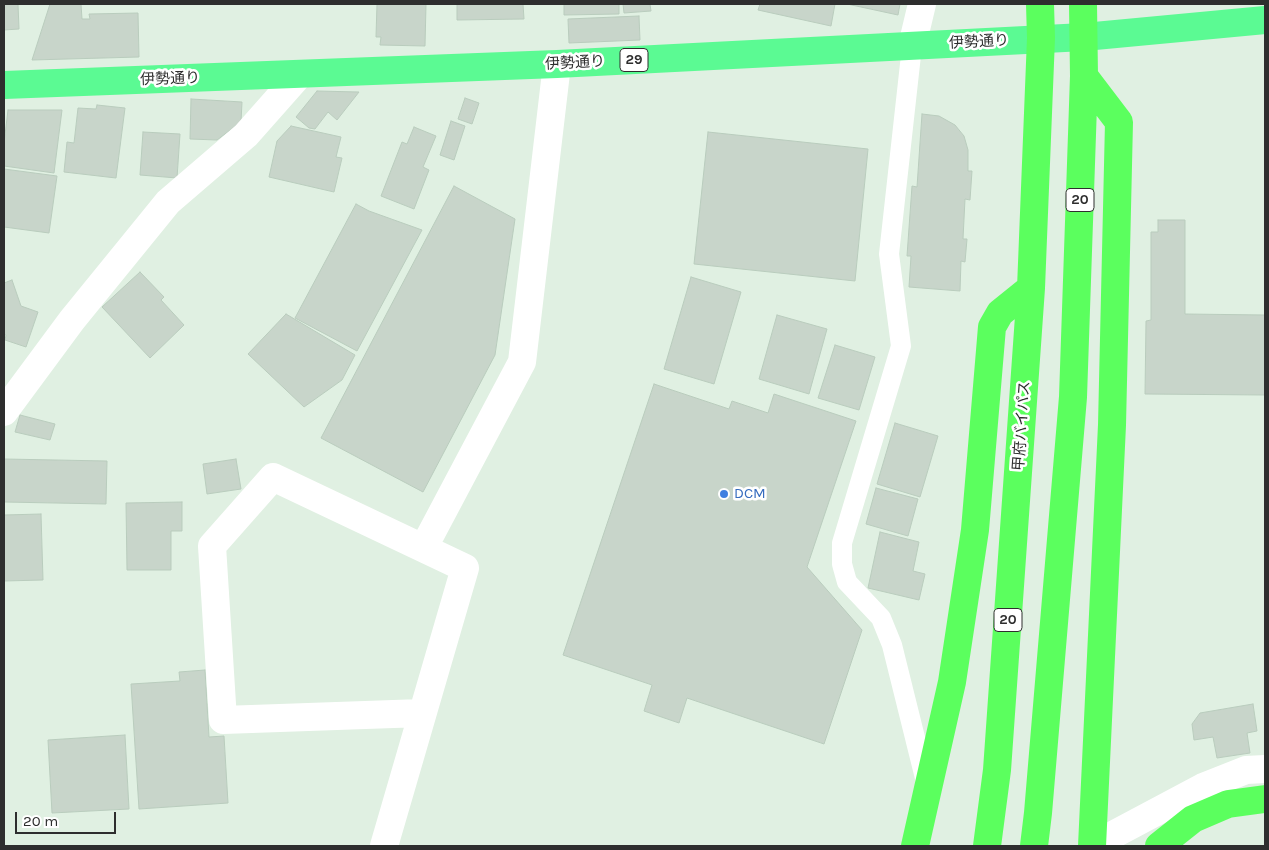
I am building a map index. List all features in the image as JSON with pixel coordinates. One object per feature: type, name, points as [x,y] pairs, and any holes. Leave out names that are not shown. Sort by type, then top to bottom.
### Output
[{"type":"highway","name":"甲府バイパス","points":[[987,846],[998,770],[1031,288],[1041,38],[1040,4]]},
{"type":"highway","name":"20","points":[[1034,846],[1073,397],[1084,76],[1083,4]]},
{"type":"highway","points":[[1084,76],[1119,122],[1112,425],[1092,846]]},
{"type":"highway","points":[[915,846],[952,682],[975,530],[992,327],[1000,312],[1031,288]]},
{"type":"highway","points":[[1160,846],[1193,819],[1228,804],[1265,799]]},
{"type":"main road","name":"伊勢通り","points":[[4,84],[557,64],[912,46],[1084,37],[1265,20]]},
{"type":"street","points":[[912,46],[922,4]]},
{"type":"street","points":[[424,547],[522,362],[557,64]]},
{"type":"street","points":[[4,412],[72,320],[168,202],[246,135],[300,74]]},
{"type":"street","points":[[384,846],[464,568],[424,547],[273,477],[212,546],[223,720],[422,713]]},
{"type":"street","points":[[1092,846],[1204,787],[1246,770],[1265,769]]},
{"type":"lane","points":[[912,46],[889,254],[901,346],[842,542],[842,564],[847,582],[881,618],[892,645],[928,791]]},
{"type":"building","points":[[4,4],[18,4],[19,29],[4,30]]},
{"type":"building","points":[[50,4],[81,4],[82,19],[90,19],[89,14],[138,13],[139,57],[32,60]]},
{"type":"building","points":[[377,4],[426,4],[425,46],[380,45],[381,37],[376,37]]},
{"type":"building","points":[[457,4],[523,4],[524,19],[457,20]]},
{"type":"building","points":[[564,4],[619,4],[619,14],[564,15]]},
{"type":"building","points":[[623,4],[650,4],[651,11],[624,13]]},
{"type":"building","points":[[760,4],[835,4],[831,26],[758,10]]},
{"type":"building","points":[[847,4],[900,4],[898,15]]},
{"type":"building","points":[[639,16],[640,40],[569,43],[568,19]]},
{"type":"building","points":[[317,91],[359,92],[337,120],[328,112],[315,129],[309,128],[296,117]]},
{"type":"building","points":[[465,98],[479,103],[472,124],[458,119]]},
{"type":"building","points":[[191,99],[242,102],[241,122],[217,140],[190,139]]},
{"type":"building","points":[[97,105],[125,108],[116,178],[64,172],[67,142],[74,143],[78,108],[96,109]]},
{"type":"building","points":[[8,110],[62,110],[54,173],[4,166],[4,143]]},
{"type":"building","points":[[922,114],[939,116],[955,125],[964,136],[968,150],[968,171],[972,171],[970,200],[965,199],[963,239],[967,239],[965,262],[961,261],[960,291],[909,287],[911,256],[907,256],[912,186],[917,187]]},
{"type":"building","points":[[451,121],[465,126],[454,160],[440,155]]},
{"type":"building","points":[[291,126],[341,137],[336,157],[342,158],[334,192],[269,177],[277,141]]},
{"type":"building","points":[[414,127],[436,136],[423,167],[429,170],[414,209],[381,196],[402,142],[407,144]]},
{"type":"building","points":[[143,132],[180,134],[177,178],[140,175]]},
{"type":"building","points":[[708,132],[868,149],[855,281],[694,264]]},
{"type":"building","points":[[4,169],[57,176],[49,233],[4,227]]},
{"type":"building","points":[[454,186],[515,219],[495,355],[423,492],[321,438]]},
{"type":"building","points":[[356,204],[369,211],[422,230],[357,351],[295,318]]},
{"type":"building","points":[[1158,220],[1185,220],[1185,314],[1265,315],[1265,395],[1145,394],[1146,321],[1151,320],[1151,232],[1158,232]]},
{"type":"building","points":[[140,272],[164,297],[161,300],[184,325],[150,358],[102,307]]},
{"type":"building","points":[[691,277],[741,292],[714,384],[664,369]]},
{"type":"building","points":[[12,280],[21,306],[38,312],[26,347],[5,340],[4,283]]},
{"type":"building","points":[[286,314],[355,355],[342,380],[304,407],[248,354]]},
{"type":"building","points":[[777,315],[827,329],[809,394],[759,379]]},
{"type":"building","points":[[835,345],[875,357],[859,410],[818,398]]},
{"type":"building","name":"DCM","points":[[654,384],[729,409],[732,401],[768,413],[774,394],[856,421],[807,567],[862,630],[824,744],[687,698],[679,723],[644,711],[652,685],[563,655]]},
{"type":"building","points":[[20,415],[55,424],[50,440],[15,432]]},
{"type":"building","points":[[895,423],[938,436],[920,497],[877,484]]},
{"type":"building","points":[[4,459],[107,461],[106,504],[4,502]]},
{"type":"building","points":[[236,459],[241,489],[207,494],[203,464]]},
{"type":"building","points":[[876,488],[918,499],[908,536],[866,524]]},
{"type":"building","points":[[182,502],[182,531],[171,531],[171,570],[127,570],[126,503]]},
{"type":"building","points":[[41,514],[43,580],[4,581],[4,515]]},
{"type":"building","points":[[880,532],[919,542],[913,571],[925,574],[919,600],[868,588]]},
{"type":"building","points":[[205,670],[209,737],[224,736],[228,803],[139,809],[131,684],[180,681],[179,672]]},
{"type":"building","points":[[1253,704],[1257,731],[1247,733],[1250,753],[1217,758],[1213,737],[1194,740],[1192,724],[1200,713]]},
{"type":"building","points":[[125,735],[129,809],[52,813],[48,740]]},
{"type":"place","name":"DCM","points":[[724,494]]}]
